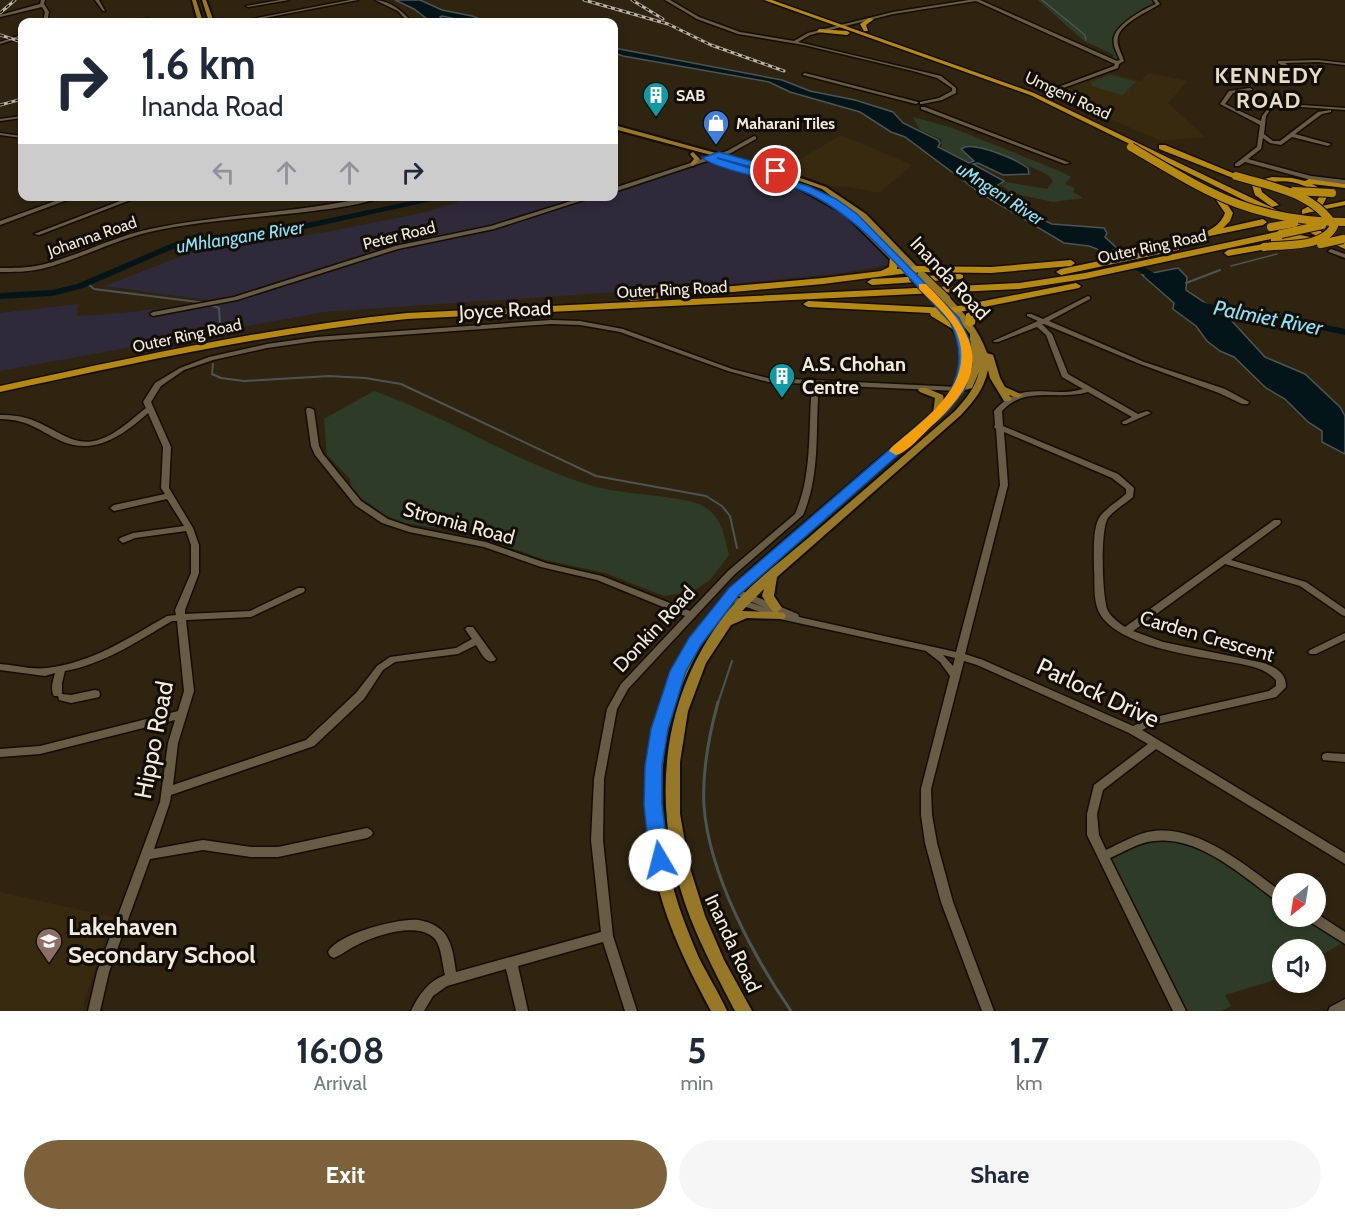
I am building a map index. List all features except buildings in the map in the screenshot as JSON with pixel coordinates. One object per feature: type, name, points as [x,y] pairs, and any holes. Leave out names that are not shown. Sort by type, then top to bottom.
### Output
[{"type":"highway","name":"Umgeni Road","points":[[767,0],[866,30],[1017,83],[1103,122],[1345,248]]},
{"type":"highway","name":"Umgeni Road","points":[[777,0],[1006,83],[1133,145],[1345,239]]},
{"type":"highway","points":[[866,30],[863,24],[871,19]]},
{"type":"highway","points":[[819,31],[857,34],[881,39]]},
{"type":"highway","points":[[1103,122],[1317,206],[1330,217],[1334,226],[1330,235],[1321,240],[1266,249]]},
{"type":"highway","points":[[1133,145],[1207,185],[1225,204],[1228,217],[1222,226],[1208,235]]},
{"type":"highway","points":[[1133,145],[1202,189],[1230,203],[1292,218],[1344,221]]},
{"type":"highway","points":[[1236,190],[1244,179],[1266,176],[1345,184]]},
{"type":"highway","points":[[1281,209],[1258,193],[1256,185],[1266,180],[1280,179],[1314,188],[1323,197],[1319,204],[1304,212]]},
{"type":"highway","points":[[1269,187],[1332,193],[1345,192]]},
{"type":"highway","points":[[682,293],[999,275],[1070,266],[1088,260],[1195,240],[1208,235],[1267,225],[1304,212],[1345,203]]},
{"type":"highway","name":"Outer Ring Road","points":[[0,381],[257,327],[336,315],[413,308],[975,282],[1070,266],[1345,211]]},
{"type":"highway","name":"Outer Ring Road","points":[[0,389],[314,326],[407,316],[966,290],[1090,279],[1210,249],[1344,221]]},
{"type":"highway","points":[[573,309],[783,303],[992,293],[1116,277],[1291,237],[1317,240],[1345,248]]},
{"type":"highway","points":[[1222,253],[1311,246],[1345,239]]},
{"type":"highway","points":[[627,298],[872,275],[906,266],[1006,269],[1070,266]]},
{"type":"highway","points":[[972,328],[969,316],[974,311],[1090,279]]},
{"type":"highway","points":[[783,303],[952,311],[1023,297]]},
{"type":"highway","points":[[920,311],[942,317],[961,331]]},
{"type":"main road","points":[[194,0],[200,18]]},
{"type":"main road","points":[[204,0],[211,18]]},
{"type":"main road","name":"Inanda Road","points":[[618,128],[791,175],[832,192],[863,216],[906,266]]},
{"type":"main road","name":"Inanda Road","points":[[618,132],[790,182],[819,194],[853,216],[972,328],[984,351],[985,364],[980,385],[970,400],[746,600],[725,624],[703,659],[684,703],[675,747],[672,806],[676,844],[689,897],[718,967],[744,1011]]},
{"type":"main road","points":[[693,154],[697,159],[693,164]]},
{"type":"main road","name":"Inanda Road","points":[[719,1011],[676,922],[663,878],[653,805],[654,766],[659,729],[678,671],[695,642],[731,594],[938,414],[959,389],[966,365],[966,348],[952,311]]},
{"type":"main road","points":[[959,389],[969,386],[976,368],[972,328]]},
{"type":"main road","points":[[972,328],[987,348],[995,378],[1006,399]]},
{"type":"main road","points":[[959,389],[967,394],[970,400]]},
{"type":"main road","points":[[923,390],[940,397],[938,414]]},
{"type":"main road","points":[[1002,390],[1018,395]]},
{"type":"main road","points":[[774,575],[767,591],[770,601],[778,612]]},
{"type":"main road","points":[[725,624],[746,614],[778,612]]},
{"type":"street","points":[[97,0],[104,10]]},
{"type":"street","points":[[245,0],[254,18]]},
{"type":"street","points":[[248,6],[287,0]]},
{"type":"street","points":[[269,18],[356,0]]},
{"type":"street","points":[[377,0],[399,10],[406,18]]},
{"type":"street","points":[[667,0],[698,18],[737,32],[795,42],[930,74],[954,88],[952,93],[920,105]]},
{"type":"street","points":[[795,42],[803,36],[819,31],[976,0],[1117,63]]},
{"type":"street","points":[[1063,86],[1115,68],[1117,63],[1122,61],[1115,39],[1117,34],[1141,12],[1158,4],[1155,0]]},
{"type":"street","points":[[966,2],[984,3]]},
{"type":"street","points":[[0,16],[43,3],[47,10],[46,18]]},
{"type":"street","points":[[0,43],[18,37]]},
{"type":"street","points":[[1243,74],[1290,79],[1295,72],[1281,63],[1318,61],[1345,64]]},
{"type":"street","points":[[805,74],[920,105],[1067,164]]},
{"type":"street","points":[[1250,90],[1233,91],[1222,103],[1263,124]]},
{"type":"street","points":[[1237,165],[1259,148],[1266,110],[1274,105],[1344,109]]},
{"type":"street","points":[[1262,135],[1278,143],[1320,113],[1344,109]]},
{"type":"street","points":[[0,120],[18,118]]},
{"type":"street","points":[[0,134],[18,137]]},
{"type":"street","points":[[0,139],[8,135]]},
{"type":"street","points":[[1292,135],[1328,144]]},
{"type":"street","points":[[618,189],[719,155],[753,138]]},
{"type":"street","points":[[1245,160],[1320,180],[1345,184]]},
{"type":"street","points":[[0,223],[62,201]]},
{"type":"street","points":[[37,234],[126,201]]},
{"type":"street","name":"Johanna Road","points":[[0,270],[22,271],[78,258],[121,238],[191,223],[337,207],[362,201]]},
{"type":"street","name":"Peter Road","points":[[212,304],[270,290],[397,247],[492,228],[578,201]]},
{"type":"street","points":[[1331,251],[1345,256]]},
{"type":"street","points":[[996,341],[1040,323],[1088,298]]},
{"type":"street","points":[[153,314],[212,304]]},
{"type":"street","points":[[1029,315],[1040,323],[1222,391],[1245,402]]},
{"type":"street","name":"Joyce Road","points":[[148,410],[147,402],[153,391],[171,375],[202,360],[223,355],[301,341],[551,322],[580,323],[621,330],[745,375],[779,381],[959,389]]},
{"type":"street","points":[[1040,323],[1048,334],[1064,373],[1137,417]]},
{"type":"street","name":"Donkin Road","points":[[631,1011],[608,936],[597,817],[599,779],[609,718],[624,687],[690,615],[750,554],[791,524],[802,511],[808,482],[816,383]]},
{"type":"street","name":"Joyce Road","points":[[883,386],[923,390],[959,389]]},
{"type":"street","points":[[987,1011],[966,956],[926,821],[926,789],[931,762],[1004,485],[998,411],[1006,399],[1018,395],[1075,394],[1089,389]]},
{"type":"street","points":[[0,417],[28,419],[67,441],[83,444],[116,435],[148,410]]},
{"type":"street","name":"Hippo Road","points":[[94,1011],[100,982],[166,792],[173,743],[189,682],[180,608],[195,569],[195,545],[189,528],[164,485],[167,447],[148,410]]},
{"type":"street","name":"Stromia Road","points":[[310,410],[315,446],[319,455],[358,503],[374,516],[402,528],[486,545],[544,565],[599,578],[690,615]]},
{"type":"street","points":[[1126,422],[1147,413]]},
{"type":"street","name":"Carden Crescent","points":[[998,427],[1115,476],[1128,485],[1130,495],[1104,517],[1100,533],[1102,607],[1109,618],[1126,631],[1158,644],[1265,667],[1277,674],[1282,683],[1272,694],[1151,722],[1133,730]]},
{"type":"street","points":[[114,508],[169,496]]},
{"type":"street","points":[[1126,631],[1277,522]]},
{"type":"street","points":[[123,540],[132,536],[189,528]]},
{"type":"street","points":[[1225,561],[1303,584],[1345,613]]},
{"type":"street","points":[[0,667],[30,672],[61,670],[98,659],[167,620],[180,617],[251,614],[301,590]]},
{"type":"street","name":"Parlock Drive","points":[[731,594],[810,622],[960,656],[1133,730],[1345,859]]},
{"type":"street","points":[[470,629],[491,659]]},
{"type":"street","points":[[1313,652],[1345,636]]},
{"type":"street","points":[[166,792],[310,742],[360,696],[380,668],[393,659],[458,651],[478,640]]},
{"type":"street","points":[[927,648],[943,660],[955,676]]},
{"type":"street","points":[[61,670],[57,683],[60,695],[70,699],[95,694]]},
{"type":"street","points":[[0,753],[40,750],[182,714]]},
{"type":"street","points":[[1156,743],[1100,785],[1095,794],[1091,824],[1104,856],[1180,1011]]},
{"type":"street","points":[[1327,757],[1345,758]]},
{"type":"street","points":[[146,855],[213,845],[251,852],[278,852],[368,833]]},
{"type":"street","points":[[1104,856],[1150,836],[1181,836],[1203,846],[1272,891]]},
{"type":"street","points":[[334,952],[353,939],[411,924],[426,924],[434,929],[443,941],[452,979]]},
{"type":"street","points":[[1326,926],[1345,939]]},
{"type":"street","points":[[417,1011],[429,992],[452,979],[608,936]]},
{"type":"street","points":[[511,962],[522,1011]]},
{"type":"street","points":[[1334,1011],[1345,1005]]},
{"type":"shaded area","points":[[395,0],[420,0],[442,10],[477,18],[442,16],[441,18],[426,18],[414,9]]},
{"type":"shaded area","points":[[618,49],[782,80],[810,91],[855,100],[893,112],[903,123],[938,140],[940,143],[938,147],[969,163],[974,161],[961,149],[965,147],[988,150],[1022,164],[1028,168],[1029,174],[1003,175],[978,163],[973,164],[1004,181],[992,189],[1033,215],[1052,224],[1104,228],[1107,233],[1105,237],[1118,249],[1105,252],[1089,246],[1064,243],[980,193],[905,137],[891,132],[860,112],[790,92],[769,82],[618,54]]},
{"type":"shaded area","points":[[1108,72],[1141,81],[1149,73],[1188,81],[1168,103],[1205,137],[1161,141],[1050,93]]},
{"type":"shaded area","points":[[841,135],[912,165],[879,193],[831,186],[783,169]]},
{"type":"shaded area","points":[[704,162],[783,183],[830,205],[868,236],[888,256],[888,265],[843,273],[720,285],[324,312],[0,371],[0,313],[78,304],[77,316],[133,312],[214,301],[104,286],[190,253],[326,232],[427,212],[460,201],[618,201],[618,190]]},
{"type":"shaded area","points":[[1178,268],[1187,277],[1186,290],[1231,320],[1265,357],[1305,374],[1340,407],[1345,416],[1345,454],[1322,442],[1322,431],[1308,422],[1285,399],[1266,388],[1234,357],[1220,351],[1207,341],[1196,326],[1173,309],[1174,303],[1142,275]]},
{"type":"shaded area","name":"Lakehaven Secondary School","points":[[0,892],[113,917],[84,1001],[84,1011],[0,1011]]},
{"type":"green space","points":[[1038,0],[1153,0],[1156,3],[1144,8],[1116,33],[1114,37],[1118,61],[1113,58],[1114,55],[1084,41]]},
{"type":"green space","points":[[1110,75],[1136,82],[1122,95],[1092,86],[1091,82]]},
{"type":"green space","points":[[913,117],[950,127],[1062,172],[1071,177],[1065,184],[1075,188],[1073,192],[1083,198],[1053,202],[1012,193],[1000,184],[1006,182],[1047,189],[1053,181],[1048,175],[995,152],[962,149],[974,161],[968,162],[942,148],[941,139],[920,130]]},
{"type":"green space","points":[[374,391],[428,413],[535,464],[590,485],[699,504],[713,513],[717,519],[723,531],[729,555],[710,580],[689,594],[686,592],[664,596],[605,573],[545,560],[468,533],[405,523],[387,516],[361,498],[351,486],[350,479],[327,455],[324,419]]},
{"type":"green space","points":[[1157,838],[1201,846],[1272,892],[1272,927],[1324,927],[1345,941],[1326,953],[1326,939],[1272,939],[1272,981],[1225,995],[1231,1006],[1220,1011],[1181,1011],[1106,857]]},
{"type":"waterway","points":[[1042,0],[1085,35],[1086,40]]},
{"type":"waterway","name":"uMhlangane River","points":[[0,296],[52,293],[80,286],[173,246],[259,236],[426,201]]},
{"type":"waterway","name":"uMngeni River","points":[[1098,245],[1164,282]]},
{"type":"waterway","points":[[1231,266],[1277,254]]},
{"type":"waterway","points":[[1186,283],[1220,270]]},
{"type":"waterway","points":[[87,283],[94,289],[206,303],[219,308],[220,324]]},
{"type":"waterway","name":"Palmiet River","points":[[1202,305],[1248,318],[1312,325],[1345,332]]},
{"type":"waterway","points":[[213,364],[212,374],[221,378],[244,381],[329,376],[365,378],[401,384],[596,476],[706,496],[722,506],[730,516],[737,548]]},
{"type":"waterway","points":[[718,703],[732,661]]},
{"type":"waterway","points":[[718,702],[709,740],[704,780],[704,806],[714,859],[748,940],[791,1011]]},
{"type":"railway","points":[[0,13],[15,0]]},
{"type":"railway","points":[[584,0],[668,24],[711,45],[784,71]]},
{"type":"railway","points":[[632,0],[663,19]]},
{"type":"railway","points":[[0,35],[18,41]]},
{"type":"railway","points":[[0,105],[18,100]]},
{"type":"slow traffic","points":[[896,451],[949,403],[958,391],[965,373],[966,348],[961,331],[951,315],[923,286]]},
{"type":"place","name":"SAB","points":[[656,118]]},
{"type":"place","name":"Maharani Tiles","points":[[716,146]]},
{"type":"place","name":"A.S. Chohan Centre","points":[[782,399]]},
{"type":"place","name":"Lakehaven Secondary School","points":[[49,964]]},
{"type":"district","name":"KENNEDY ROAD","points":[[1269,88]]},
{"type":"route","points":[[660,860],[653,805],[654,766],[659,729],[678,671],[695,642],[734,591],[930,422],[955,396],[965,373],[965,341],[955,321],[853,216],[832,201],[790,182],[707,158],[719,155],[776,171]]}]
